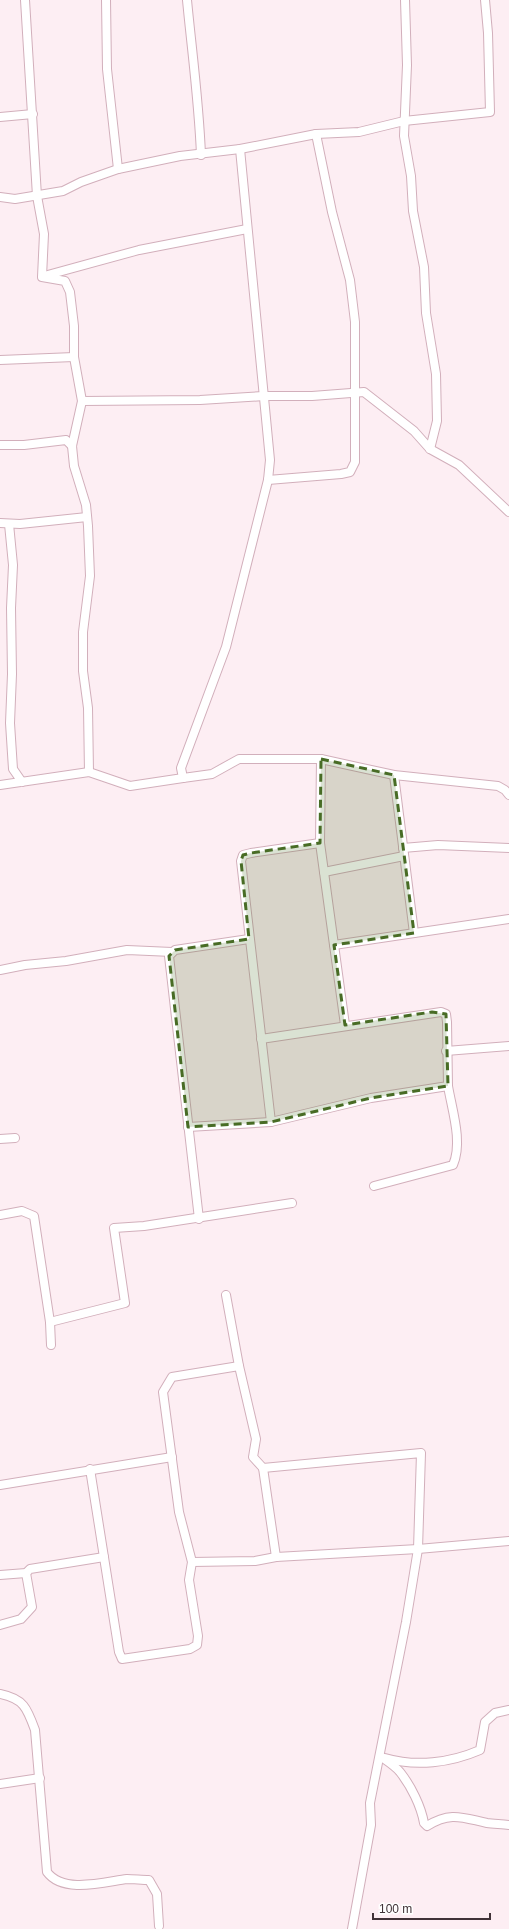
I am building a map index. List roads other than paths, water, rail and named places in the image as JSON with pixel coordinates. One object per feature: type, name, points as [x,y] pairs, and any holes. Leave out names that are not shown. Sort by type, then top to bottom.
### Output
[{"type":"street","points":[[25,0],[37,196],[44,234],[42,277]]},
{"type":"street","points":[[106,0],[107,69],[118,169]]},
{"type":"street","points":[[187,0],[199,107],[201,155]]},
{"type":"street","points":[[405,0],[407,65],[404,136],[411,176],[413,211],[424,267],[426,313],[436,374],[438,421],[430,449]]},
{"type":"street","points":[[0,198],[15,199],[63,191],[81,182],[118,169],[180,156],[201,155],[240,149],[316,134],[359,132],[404,121],[490,112],[485,0]]},
{"type":"street","points":[[0,117],[33,114]]},
{"type":"street","points":[[268,480],[341,474],[350,472],[355,462],[355,322],[350,280],[332,212],[316,134]]},
{"type":"street","points":[[183,778],[181,768],[226,647],[268,480],[270,460],[240,149]]},
{"type":"street","points":[[42,277],[139,250],[247,229]]},
{"type":"street","points":[[42,277],[65,281],[70,292],[74,326],[74,357],[82,400],[72,446],[74,466],[86,505],[87,517],[90,576],[83,632],[83,671],[88,708],[89,772]]},
{"type":"street","points":[[0,360],[74,357]]},
{"type":"street","points":[[82,400],[200,400],[264,396],[312,396],[354,391],[364,392],[414,431],[430,449],[459,465],[509,512]]},
{"type":"street","points":[[0,445],[24,445],[66,440],[72,446]]},
{"type":"street","points":[[0,523],[9,524],[87,517]]},
{"type":"street","points":[[9,524],[13,565],[10,722],[13,769],[22,782]]},
{"type":"street","points":[[0,785],[89,772],[130,786],[212,774],[238,759],[321,759],[394,775],[498,786],[506,790],[509,795]]},
{"type":"street","points":[[321,759],[320,843],[345,1025]]},
{"type":"street","points":[[394,775],[414,933]]},
{"type":"street","points":[[271,1122],[241,873],[241,861],[243,855],[320,843]]},
{"type":"street","points":[[324,872],[438,845],[509,848]]},
{"type":"street","points":[[334,945],[509,918]]},
{"type":"street","points":[[0,970],[25,965],[66,961],[127,950],[172,952],[176,950],[250,938]]},
{"type":"street","points":[[172,952],[168,959],[199,1218]]},
{"type":"street","points":[[261,1039],[345,1025],[441,1012],[446,1014],[448,1086],[457,1156],[452,1165],[374,1186]]},
{"type":"street","points":[[446,1051],[508,1047]]},
{"type":"street","points":[[188,1127],[271,1122],[371,1098],[448,1086]]},
{"type":"street","points":[[0,1139],[15,1138]]},
{"type":"street","points":[[50,1322],[125,1303],[114,1228],[199,1218],[292,1203]]},
{"type":"street","points":[[0,1215],[22,1211],[34,1216],[50,1322],[51,1345]]},
{"type":"street","points":[[226,1294],[239,1366],[256,1439],[253,1457],[263,1468],[276,1557]]},
{"type":"street","points":[[90,1469],[119,1652],[122,1659],[190,1649],[197,1645],[198,1636],[189,1580],[192,1562],[179,1512],[163,1392],[172,1377],[239,1366]]},
{"type":"street","points":[[263,1468],[421,1453],[418,1549],[406,1622],[392,1689],[390,1709],[370,1804],[371,1825],[352,1929]]},
{"type":"street","points":[[0,1485],[90,1469],[172,1457]]},
{"type":"street","points":[[192,1562],[256,1561],[276,1557],[418,1549],[509,1541]]},
{"type":"street","points":[[0,1575],[26,1573],[30,1569],[104,1557]]},
{"type":"street","points":[[0,1625],[21,1619],[32,1607],[26,1573]]},
{"type":"street","points":[[0,1694],[17,1698],[28,1711],[35,1730],[47,1872],[52,1879],[58,1882],[89,1885],[129,1879],[149,1880],[158,1894],[159,1926]]},
{"type":"street","points":[[380,1756],[402,1763],[432,1762],[470,1754],[480,1750],[485,1722],[495,1713],[509,1710]]},
{"type":"street","points":[[380,1756],[400,1772],[413,1794],[422,1814],[424,1823],[427,1826],[449,1816],[467,1817],[488,1823],[509,1825]]},
{"type":"street","points":[[0,1784],[40,1778]]}]
